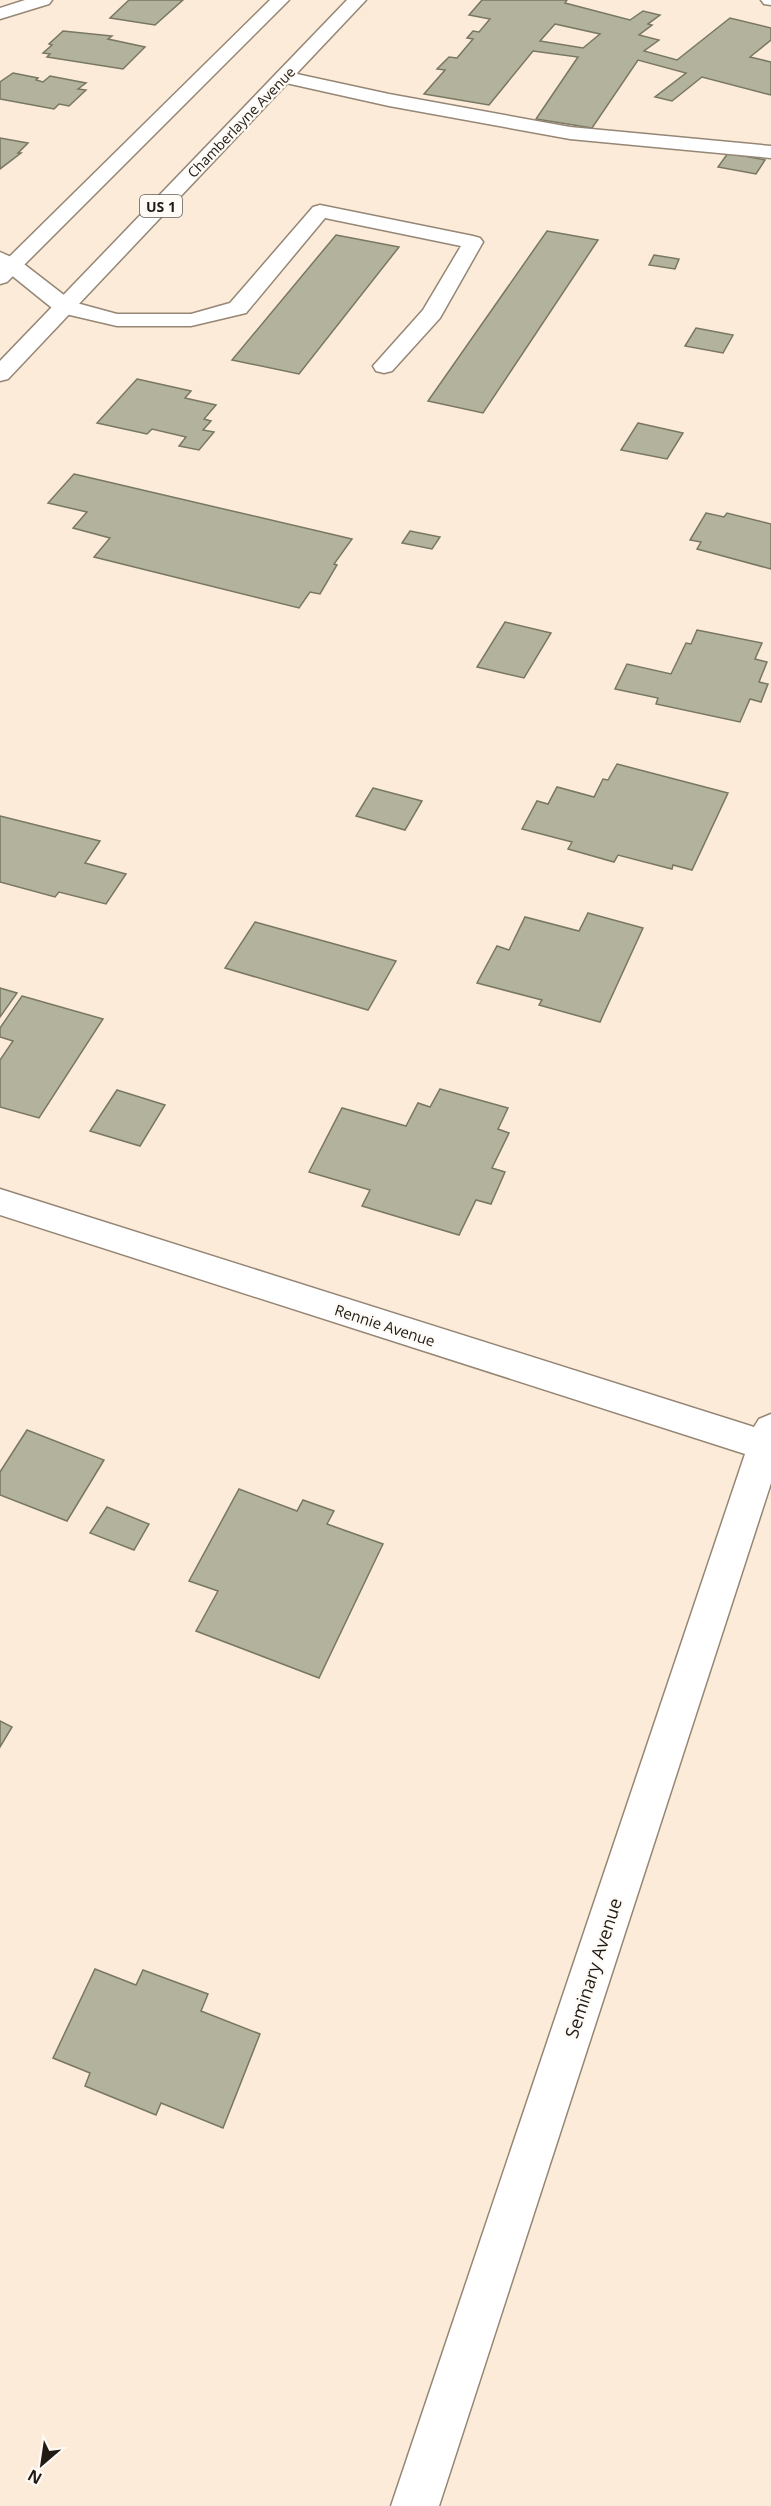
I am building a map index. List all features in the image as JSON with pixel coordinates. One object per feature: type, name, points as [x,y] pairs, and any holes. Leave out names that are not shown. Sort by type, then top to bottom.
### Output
[{"type":"main road","points":[[0,14],[43,0]]},
{"type":"main road","points":[[280,0],[4,267],[65,307],[117,320],[191,320],[238,308],[320,211],[473,242],[432,313],[384,366]]},
{"type":"main road","name":"Chamberlayne Avenue","points":[[0,374],[357,0]]},
{"type":"main road","points":[[283,77],[389,100],[570,133],[771,152]]},
{"type":"main road","name":"Rennie Avenue","points":[[0,1202],[769,1440]]},
{"type":"main road","name":"Seminary Avenue","points":[[415,2506],[769,1440]]},
{"type":"building","points":[[129,0],[183,0],[155,25],[110,18]]},
{"type":"building","points":[[482,0],[567,0],[565,3],[630,20],[643,11],[660,15],[639,35],[659,40],[644,51],[677,60],[730,18],[771,28],[771,40],[750,57],[771,62],[771,95],[702,77],[672,101],[655,97],[686,73],[638,60],[592,128],[536,119],[578,57],[533,51],[489,105],[424,94],[445,70],[437,69],[449,57],[457,58],[473,39],[467,38],[473,31],[479,32],[490,19],[469,15]],"holes":[[[555,24],[600,34],[583,48],[540,41]]]},
{"type":"building","points":[[63,31],[112,36],[108,39],[145,47],[123,69],[47,57],[50,54],[43,53]]},
{"type":"building","points":[[13,73],[38,78],[36,80],[43,82],[50,76],[86,83],[78,89],[86,90],[69,106],[59,104],[54,109],[0,99],[0,82]]},
{"type":"building","points":[[0,138],[28,143],[18,153],[21,153],[0,169]]},
{"type":"building","points":[[728,153],[765,160],[756,174],[718,167]]},
{"type":"building","points":[[547,231],[598,240],[483,413],[428,401]]},
{"type":"building","points":[[336,235],[399,247],[299,374],[232,360]]},
{"type":"building","points":[[654,255],[679,259],[675,269],[649,265]]},
{"type":"building","points":[[696,328],[733,335],[723,353],[685,346]]},
{"type":"building","points":[[137,379],[191,391],[185,398],[216,405],[204,419],[211,421],[203,430],[214,432],[199,450],[179,446],[186,437],[152,429],[147,434],[97,423]]},
{"type":"building","points":[[638,423],[683,433],[667,459],[621,450]]},
{"type":"building","points":[[74,474],[352,539],[334,564],[337,565],[320,594],[310,592],[299,608],[94,557],[110,538],[73,528],[87,512],[48,503]]},
{"type":"building","points":[[706,513],[724,517],[727,513],[771,524],[771,569],[697,549],[701,542],[690,540]]},
{"type":"building","points":[[410,531],[440,537],[432,549],[402,543]]},
{"type":"building","points":[[505,622],[551,633],[524,678],[477,667]]},
{"type":"building","points":[[697,630],[762,643],[755,659],[767,662],[759,682],[768,684],[761,702],[750,699],[740,722],[656,704],[658,698],[615,689],[627,664],[671,674],[686,643],[691,644]]},
{"type":"building","points":[[617,764],[728,793],[692,870],[673,865],[672,869],[618,855],[614,862],[568,849],[572,842],[522,829],[537,801],[548,804],[557,787],[594,797],[603,779],[608,780]]},
{"type":"building","points":[[373,788],[422,801],[405,830],[356,816]]},
{"type":"building","points":[[0,816],[100,841],[85,863],[126,874],[106,904],[59,892],[55,897],[0,882]]},
{"type":"building","points":[[588,913],[643,928],[600,1022],[539,1005],[542,1000],[477,983],[497,946],[509,950],[525,917],[579,931]]},
{"type":"building","points":[[255,922],[396,961],[368,1010],[225,968]]},
{"type":"building","points":[[0,988],[17,993],[0,1017]]},
{"type":"building","points":[[22,996],[103,1019],[39,1118],[0,1107],[0,1060],[13,1041],[0,1037],[0,1028]]},
{"type":"building","points":[[440,1089],[508,1108],[498,1129],[509,1133],[492,1168],[505,1172],[491,1204],[476,1200],[459,1235],[362,1206],[370,1190],[309,1172],[342,1108],[406,1126],[418,1103],[430,1107]]},
{"type":"building","points":[[117,1090],[165,1105],[140,1146],[90,1131]]},
{"type":"building","points":[[27,1430],[104,1460],[67,1521],[0,1495],[0,1472]]},
{"type":"building","points":[[239,1489],[297,1511],[303,1500],[334,1511],[327,1524],[383,1544],[319,1678],[196,1631],[218,1591],[189,1581]]},
{"type":"building","points":[[107,1507],[149,1524],[134,1550],[90,1533]]},
{"type":"building","points":[[0,1721],[12,1727],[0,1747]]},
{"type":"building","points":[[95,1969],[136,1985],[143,1970],[208,1994],[201,2011],[260,2034],[223,2128],[161,2103],[156,2115],[85,2086],[90,2073],[53,2058]]}]
